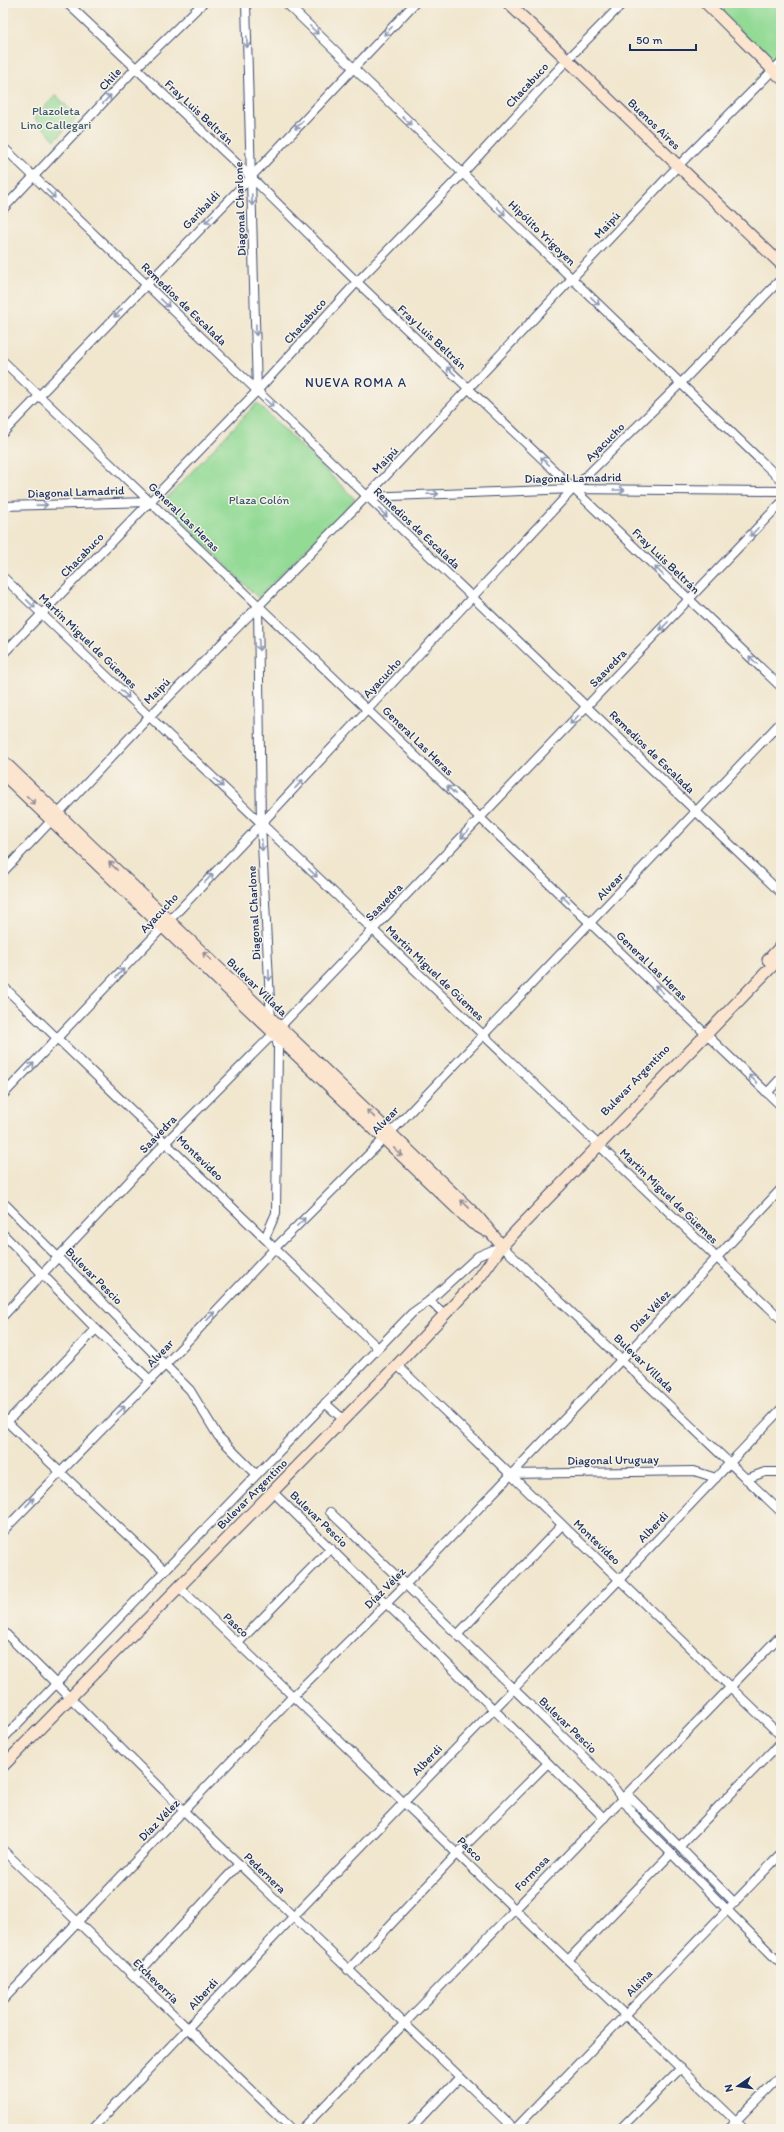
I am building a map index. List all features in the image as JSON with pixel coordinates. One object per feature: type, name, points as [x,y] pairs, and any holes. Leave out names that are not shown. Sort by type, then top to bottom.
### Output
[{"type":"main road","name":"Buenos Aires","points":[[508,3],[781,264]]},
{"type":"main road","points":[[706,3],[777,75]]},
{"type":"main road","name":"Bulevar Villada","points":[[3,760],[54,816],[388,1135],[472,1223],[490,1234],[502,1246]]},
{"type":"main road","name":"Bulevar Villada","points":[[3,774],[54,816]]},
{"type":"main road","name":"Bulevar Villada","points":[[166,923],[271,1018],[278,1030]]},
{"type":"main road","name":"Bulevar Argentino","points":[[704,1032],[781,946]]},
{"type":"main road","name":"Bulevar Argentino","points":[[3,1766],[397,1366],[486,1270],[511,1235],[597,1143],[704,1032],[781,957]]},
{"type":"street","name":"Fray Luis Beltrán","points":[[68,3],[135,69],[251,177],[357,282],[470,388],[781,687]]},
{"type":"street","name":"Chile","points":[[3,208],[135,69],[203,3]]},
{"type":"street","name":"Diagonal Charlone","points":[[246,3],[257,391]]},
{"type":"street","name":"Hipólito Yrigoyen","points":[[286,3],[781,480]]},
{"type":"street","name":"Garibaldi","points":[[3,433],[251,177],[415,3]]},
{"type":"street","name":"Chacabuco","points":[[3,654],[257,391],[357,282],[462,174],[567,60],[624,3]]},
{"type":"street","name":"Maipú","points":[[3,872],[149,716],[366,497],[678,166],[777,75],[781,62]]},
{"type":"street","name":"Remedios de Escalada","points":[[3,147],[366,497],[781,893]]},
{"type":"street","name":"Ayacucho","points":[[3,1095],[261,824],[574,489],[681,383],[781,279]]},
{"type":"street","name":"General Las Heras","points":[[3,361],[781,1106]]},
{"type":"street","name":"Diagonal Lamadrid","points":[[366,497],[574,489],[781,491]]},
{"type":"street","name":"Diagonal Lamadrid","points":[[3,506],[150,502]]},
{"type":"street","name":"Saavedra","points":[[3,1316],[166,1142],[278,1030],[781,504]]},
{"type":"street","name":"Martin Miguel de Güemes","points":[[3,577],[781,1319]]},
{"type":"street","name":"Diagonal Charlone","points":[[258,606],[261,824],[271,1018]]},
{"type":"street","name":"Alvear","points":[[3,1531],[59,1471],[166,1364],[275,1248],[388,1135],[591,924],[781,722]]},
{"type":"street","name":"Montevideo","points":[[3,986],[378,1348]]},
{"type":"street","points":[[265,1238],[276,1213],[278,1030]]},
{"type":"street","points":[[767,1093],[781,1078]]},
{"type":"street","name":"Díaz Vélez","points":[[3,2000],[293,1696],[406,1584],[622,1359],[781,1189]]},
{"type":"street","name":"Bulevar Pescio","points":[[6,1205],[166,1364],[190,1390],[218,1436],[256,1474]]},
{"type":"street","points":[[3,1234],[96,1329],[150,1380]]},
{"type":"street","points":[[3,1739],[166,1571],[256,1474],[412,1313],[430,1301],[478,1256],[502,1246]]},
{"type":"street","name":"Bulevar Villada","points":[[502,1246],[781,1512]]},
{"type":"street","points":[[430,1301],[445,1314]]},
{"type":"street","points":[[96,1329],[5,1420],[166,1571]]},
{"type":"street","name":"Montevideo","points":[[397,1366],[732,1687],[781,1736]]},
{"type":"street","points":[[325,1403],[344,1420]]},
{"type":"street","name":"Alberdi","points":[[92,2129],[293,1916],[619,1580],[781,1409]]},
{"type":"street","name":"Diagonal Uruguay","points":[[510,1474],[694,1471],[716,1478]]},
{"type":"street","points":[[746,1479],[765,1472],[781,1472]]},
{"type":"street","name":"Bulevar Pescio","points":[[273,1492],[604,1818]]},
{"type":"street","name":"Bulevar Pescio","points":[[330,1512],[625,1796],[638,1820],[781,1964]]},
{"type":"street","points":[[458,1634],[562,1525]]},
{"type":"street","points":[[238,1643],[331,1548]]},
{"type":"street","name":"Pasco","points":[[179,1587],[744,2129]]},
{"type":"street","name":"Pedernera","points":[[3,1631],[184,1811],[515,2129]]},
{"type":"street","name":"Formosa","points":[[302,2129],[514,1909],[732,1687],[781,1634]]},
{"type":"street","points":[[680,1846],[781,1742]]},
{"type":"street","points":[[348,1970],[457,1854],[548,1763]]},
{"type":"street","points":[[625,1796],[680,1846],[735,1902]]},
{"type":"street","name":"Etcheverría","points":[[3,1850],[292,2129]]},
{"type":"street","points":[[568,1960],[671,1854]]},
{"type":"street","name":"Alsina","points":[[515,2129],[781,1854]]},
{"type":"street","points":[[135,1977],[239,1864]]},
{"type":"street","points":[[620,2129],[681,2068]]},
{"type":"street","points":[[728,2129],[781,2075]]},
{"type":"street","points":[[411,2129],[460,2077]]},
{"type":"green space","points":[[711,3],[776,3],[781,8],[781,54],[773,62]]},
{"type":"green space","name":"Plazoleta Lino Callegari","points":[[56,95],[77,117],[55,140],[34,118]]},
{"type":"green space","name":"Plaza Colón","points":[[257,403],[355,499],[258,598],[163,502]]},
{"type":"district","name":"NUEVA ROMA A","points":[[356,382]]}]
